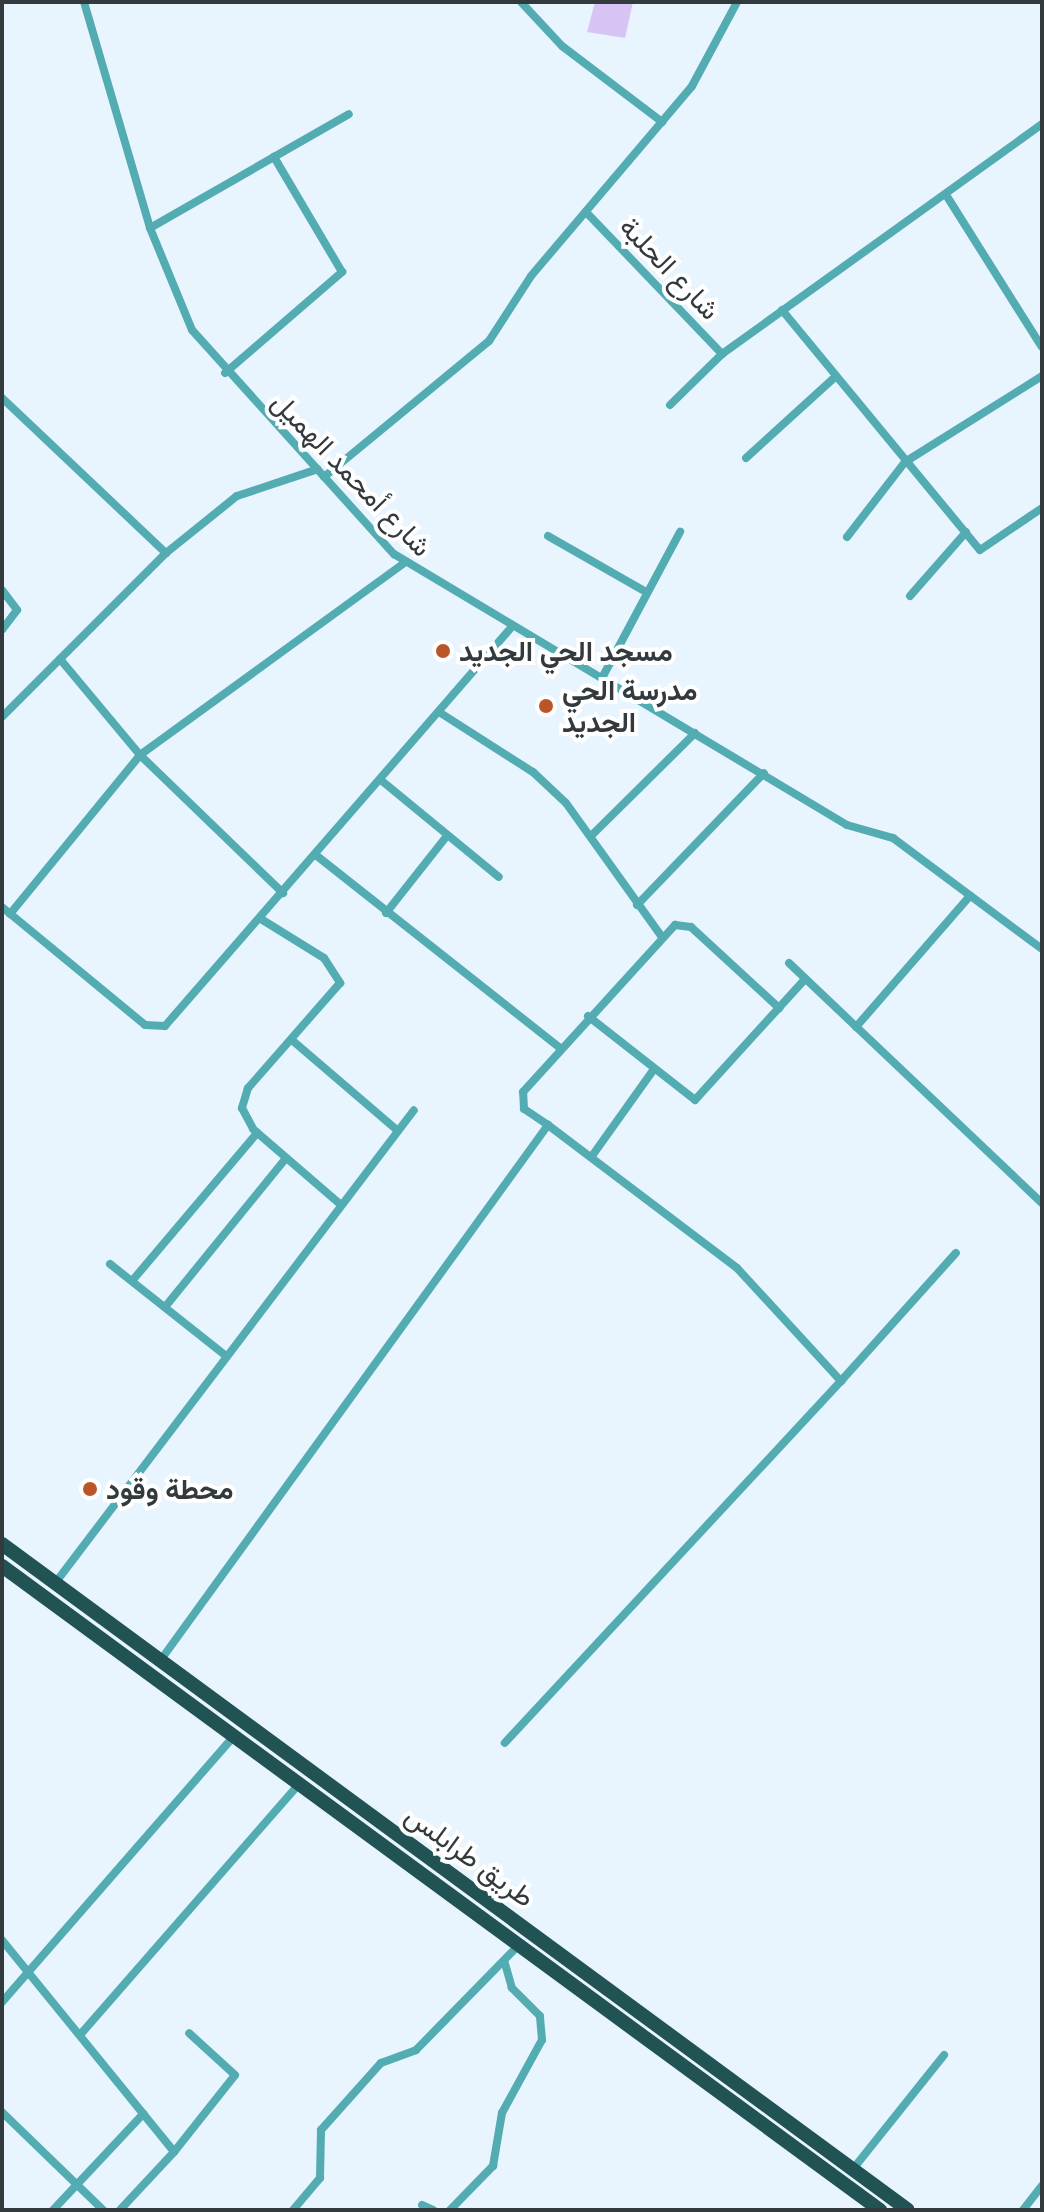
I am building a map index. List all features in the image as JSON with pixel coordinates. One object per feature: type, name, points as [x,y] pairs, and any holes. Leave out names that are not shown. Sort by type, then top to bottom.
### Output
[{"type":"highway","name":"طريق طرابلس","points":[[2,1544],[908,2210]]},
{"type":"highway","points":[[2,1566],[880,2210]]},
{"type":"street","name":"شارع أمحمد الهميل","points":[[84,2],[150,228],[192,330],[225,373],[404,563],[510,629],[602,678],[847,825],[893,838],[1042,949]]},
{"type":"street","points":[[521,2],[562,46],[662,122]]},
{"type":"street","points":[[2,717],[166,553],[237,496],[321,473],[479,353],[586,212],[707,63],[737,2]]},
{"type":"street","points":[[150,228],[349,114]]},
{"type":"street","points":[[670,405],[722,354],[948,198],[1042,124]]},
{"type":"street","points":[[225,373],[342,272],[274,157]]},
{"type":"street","points":[[948,198],[1042,347]]},
{"type":"street","name":"شارع الحلبة","points":[[586,212],[722,354]]},
{"type":"street","points":[[782,310],[905,462],[985,551],[1042,508]]},
{"type":"street","points":[[847,537],[905,462],[1042,376]]},
{"type":"street","points":[[746,458],[835,377]]},
{"type":"street","points":[[2,398],[166,553]]},
{"type":"street","points":[[602,678],[680,532]]},
{"type":"street","points":[[910,596],[966,532]]},
{"type":"street","points":[[548,536],[646,592]]},
{"type":"street","points":[[10,914],[140,755],[404,563]]},
{"type":"street","points":[[2,590],[17,610],[2,630]]},
{"type":"street","points":[[2,907],[157,1028],[317,856],[510,629]]},
{"type":"street","points":[[60,659],[140,755],[283,893]]},
{"type":"street","points":[[439,712],[533,772],[592,835],[637,905],[662,937]]},
{"type":"street","points":[[592,835],[695,733]]},
{"type":"street","points":[[637,905],[764,773]]},
{"type":"street","points":[[382,781],[446,837],[499,877]]},
{"type":"street","points":[[386,913],[446,837]]},
{"type":"street","points":[[317,856],[560,1048]]},
{"type":"street","points":[[856,1027],[970,896]]},
{"type":"street","points":[[261,919],[339,975],[339,991],[243,1097],[245,1119],[257,1133],[341,1205]]},
{"type":"street","points":[[779,1008],[691,927],[675,925],[588,1016],[521,1095],[524,1109],[592,1156],[737,1268],[841,1381]]},
{"type":"street","points":[[789,963],[1042,1203]]},
{"type":"street","points":[[588,1016],[687,1099],[698,1099],[805,979]]},
{"type":"street","points":[[293,1041],[398,1131]]},
{"type":"street","points":[[592,1156],[652,1072]]},
{"type":"street","points":[[56,1582],[414,1110]]},
{"type":"street","points":[[160,1661],[548,1125]]},
{"type":"street","points":[[132,1281],[257,1133]]},
{"type":"street","points":[[165,1307],[286,1158]]},
{"type":"street","points":[[505,1743],[956,1253]]},
{"type":"street","points":[[110,1264],[226,1356]]},
{"type":"street","points":[[3,1999],[233,1737]]},
{"type":"street","points":[[80,2035],[299,1784]]},
{"type":"street","points":[[2,1940],[174,2152]]},
{"type":"street","points":[[293,2210],[320,2178],[321,2130],[381,2063],[416,2050],[505,1963],[519,1944]]},
{"type":"street","points":[[450,2210],[493,2166],[505,2106],[542,2040],[540,2016],[512,1988],[505,1963]]},
{"type":"street","points":[[120,2210],[174,2152],[235,2075],[189,2033]]},
{"type":"street","points":[[853,2169],[944,2055]]},
{"type":"street","points":[[2,2112],[103,2210]]},
{"type":"street","points":[[53,2210],[143,2114]]},
{"type":"street","points":[[1023,2210],[1042,2186]]},
{"type":"street","points":[[422,2205],[433,2210]]},
{"type":"shaded area","points":[[595,2],[633,2],[625,38],[587,32]]},
{"type":"place","name":"مسجد الحي الجديد","points":[[443,651]]},
{"type":"place","name":"مدرسة الحي الجديد","points":[[546,706]]},
{"type":"place","name":"محطة وقود","points":[[90,1489]]}]
